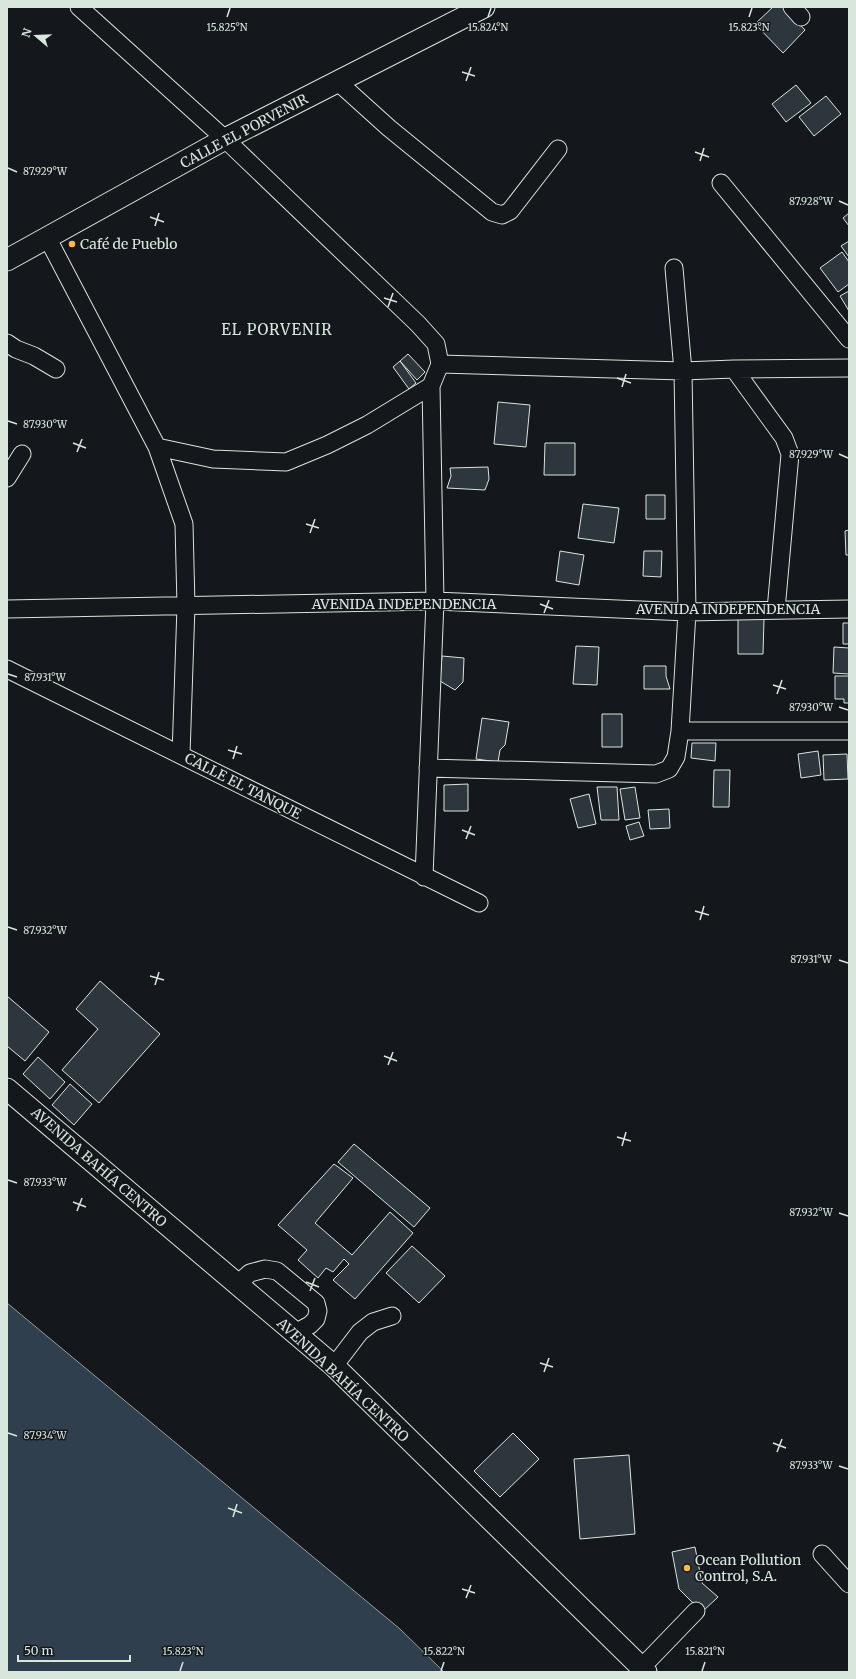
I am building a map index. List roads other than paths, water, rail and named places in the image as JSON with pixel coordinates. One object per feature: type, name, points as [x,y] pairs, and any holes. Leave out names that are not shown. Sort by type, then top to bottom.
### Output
[{"type":"main road","name":"CALLE EL PORVENIR","points":[[7,260],[48,239],[225,139],[484,7]]},
{"type":"main road","name":"AVENIDA BAHÍA CENTRO","points":[[7,1089],[334,1366],[644,1670]]},
{"type":"street","points":[[79,7],[225,139],[418,324],[436,344],[440,364],[431,386],[435,601],[424,876]]},
{"type":"street","points":[[338,82],[389,128],[492,212],[502,215],[510,211],[558,150]]},
{"type":"street","points":[[721,183],[849,339]]},
{"type":"street","points":[[48,239],[157,447],[184,524],[186,606],[181,755]]},
{"type":"street","points":[[428,768],[656,774],[669,769],[676,758],[680,731],[687,612],[683,371],[674,268]]},
{"type":"street","points":[[7,343],[16,349],[34,356],[56,370]]},
{"type":"street","points":[[440,364],[683,371],[849,368]]},
{"type":"street","points":[[734,369],[784,438],[790,454],[776,610]]},
{"type":"street","points":[[157,447],[213,458],[286,462],[347,435],[431,386]]},
{"type":"street","points":[[7,478],[22,454]]},
{"type":"street","name":"AVENIDA INDEPENDENCIA","points":[[7,608],[435,601],[687,612],[849,609]]},
{"type":"street","name":"CALLE EL TANQUE","points":[[7,669],[479,903]]},
{"type":"street","points":[[680,731],[849,731]]},
{"type":"street","points":[[236,1284],[250,1273],[265,1269],[277,1271],[316,1303],[318,1311],[316,1319],[310,1325],[295,1333]]},
{"type":"street","points":[[334,1366],[360,1332],[373,1322],[392,1316]]},
{"type":"street","points":[[822,1554],[849,1584]]},
{"type":"street","points":[[644,1670],[696,1611]]},
{"type":"water","points":[[7,1303],[400,1629],[444,1672],[7,1672]]},
{"type":"place","name":"Café de Pueblo","points":[[72,244]]},
{"type":"place","name":"Ocean Pollution Control, S.A.","points":[[687,1568]]},
{"type":"district","name":"EL PORVENIR","points":[[277,330]]}]
